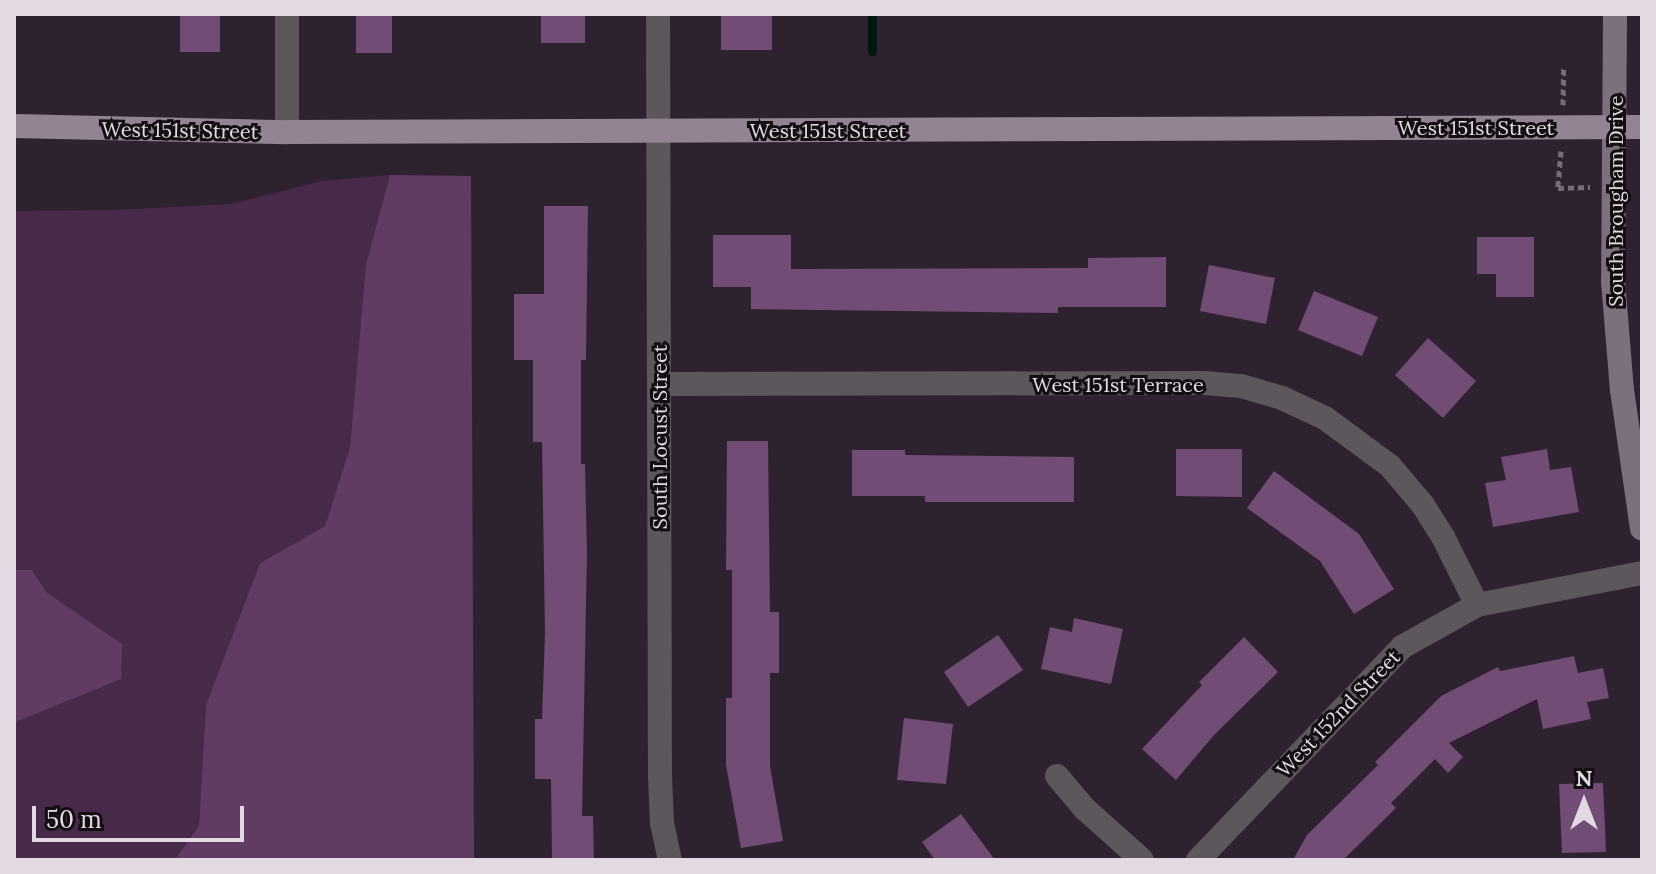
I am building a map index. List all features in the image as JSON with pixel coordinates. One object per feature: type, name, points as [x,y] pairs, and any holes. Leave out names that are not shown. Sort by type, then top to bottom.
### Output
[{"type":"main road","name":"West 151st Street","points":[[14,126],[287,132],[1642,127]]},
{"type":"street","points":[[287,14],[287,132]]},
{"type":"street","name":"South Locust Street","points":[[658,14],[660,777],[662,823],[670,860]]},
{"type":"street","name":"South Brougham Drive","points":[[1615,14],[1613,281],[1622,390],[1642,529]]},
{"type":"street","name":"West 151st Terrace","points":[[659,384],[1205,383],[1241,386],[1282,398],[1325,418],[1390,466],[1423,505],[1477,605]]},
{"type":"street","name":"West 152nd Street","points":[[1198,860],[1402,647],[1477,605],[1642,573]]},
{"type":"street","points":[[1057,776],[1085,809],[1142,860]]},
{"type":"shaded area","points":[[390,175],[366,264],[350,447],[325,526],[260,563],[206,705],[199,825],[175,860],[14,860],[14,725],[122,644],[46,592],[32,570],[14,570],[14,211],[231,204],[322,181]]},
{"type":"shaded area","points":[[390,175],[471,176],[474,860],[175,860],[199,825],[206,705],[260,563],[325,526],[350,447],[366,264]]},
{"type":"shaded area","points":[[14,570],[32,570],[46,592],[122,644],[121,679],[14,725]]},
{"type":"building","points":[[180,14],[220,14],[220,52],[180,52]]},
{"type":"building","points":[[356,14],[392,14],[392,53],[356,53]]},
{"type":"building","points":[[541,14],[585,14],[585,43],[541,43]]},
{"type":"building","points":[[721,14],[772,14],[772,50],[721,50]]},
{"type":"building","points":[[544,206],[588,206],[586,360],[581,360],[581,464],[585,464],[587,552],[582,816],[593,816],[594,860],[552,860],[551,779],[535,779],[535,719],[542,719],[545,633],[542,442],[533,442],[533,360],[514,360],[514,294],[544,294]]},
{"type":"building","points":[[713,235],[791,235],[791,269],[1088,268],[1088,258],[1166,257],[1166,307],[1058,307],[1058,313],[751,309],[751,287],[713,287]]},
{"type":"building","points":[[1477,237],[1534,237],[1534,297],[1496,297],[1496,274],[1477,274]]},
{"type":"building","points":[[1209,265],[1275,278],[1266,324],[1200,311]]},
{"type":"building","points":[[1314,291],[1378,317],[1362,356],[1298,330]]},
{"type":"building","points":[[1428,338],[1476,381],[1443,418],[1395,375]]},
{"type":"building","points":[[727,441],[768,441],[770,612],[779,612],[779,673],[770,673],[770,766],[783,841],[741,848],[726,765],[726,698],[732,698],[732,570],[726,570]]},
{"type":"building","points":[[1176,449],[1242,449],[1242,497],[1176,496]]},
{"type":"building","points":[[1547,449],[1550,470],[1571,467],[1579,512],[1493,527],[1485,483],[1506,480],[1501,457]]},
{"type":"building","points":[[852,450],[905,450],[905,455],[1074,457],[1074,502],[925,502],[925,496],[852,496]]},
{"type":"building","points":[[1274,471],[1359,534],[1394,589],[1354,614],[1320,561],[1247,508]]},
{"type":"building","points":[[1074,618],[1123,629],[1111,684],[1041,669],[1050,627],[1072,632]]},
{"type":"building","points":[[998,635],[1023,670],[968,707],[944,672]]},
{"type":"building","points":[[1244,637],[1278,672],[1214,735],[1176,780],[1142,749],[1202,685],[1199,682]]},
{"type":"building","points":[[1574,656],[1578,673],[1603,668],[1609,698],[1587,702],[1591,719],[1543,729],[1537,699],[1449,743],[1463,757],[1448,773],[1435,759],[1391,803],[1396,808],[1343,860],[1293,860],[1307,835],[1378,765],[1375,762],[1441,696],[1498,667],[1500,671]]},
{"type":"building","points":[[904,718],[953,724],[946,784],[897,780]]},
{"type":"building","points":[[1603,783],[1606,852],[1562,853],[1559,784]]},
{"type":"building","points":[[961,814],[995,860],[935,860],[922,842]]},
{"type":"waterway","points":[[872,14],[872,51]]}]
